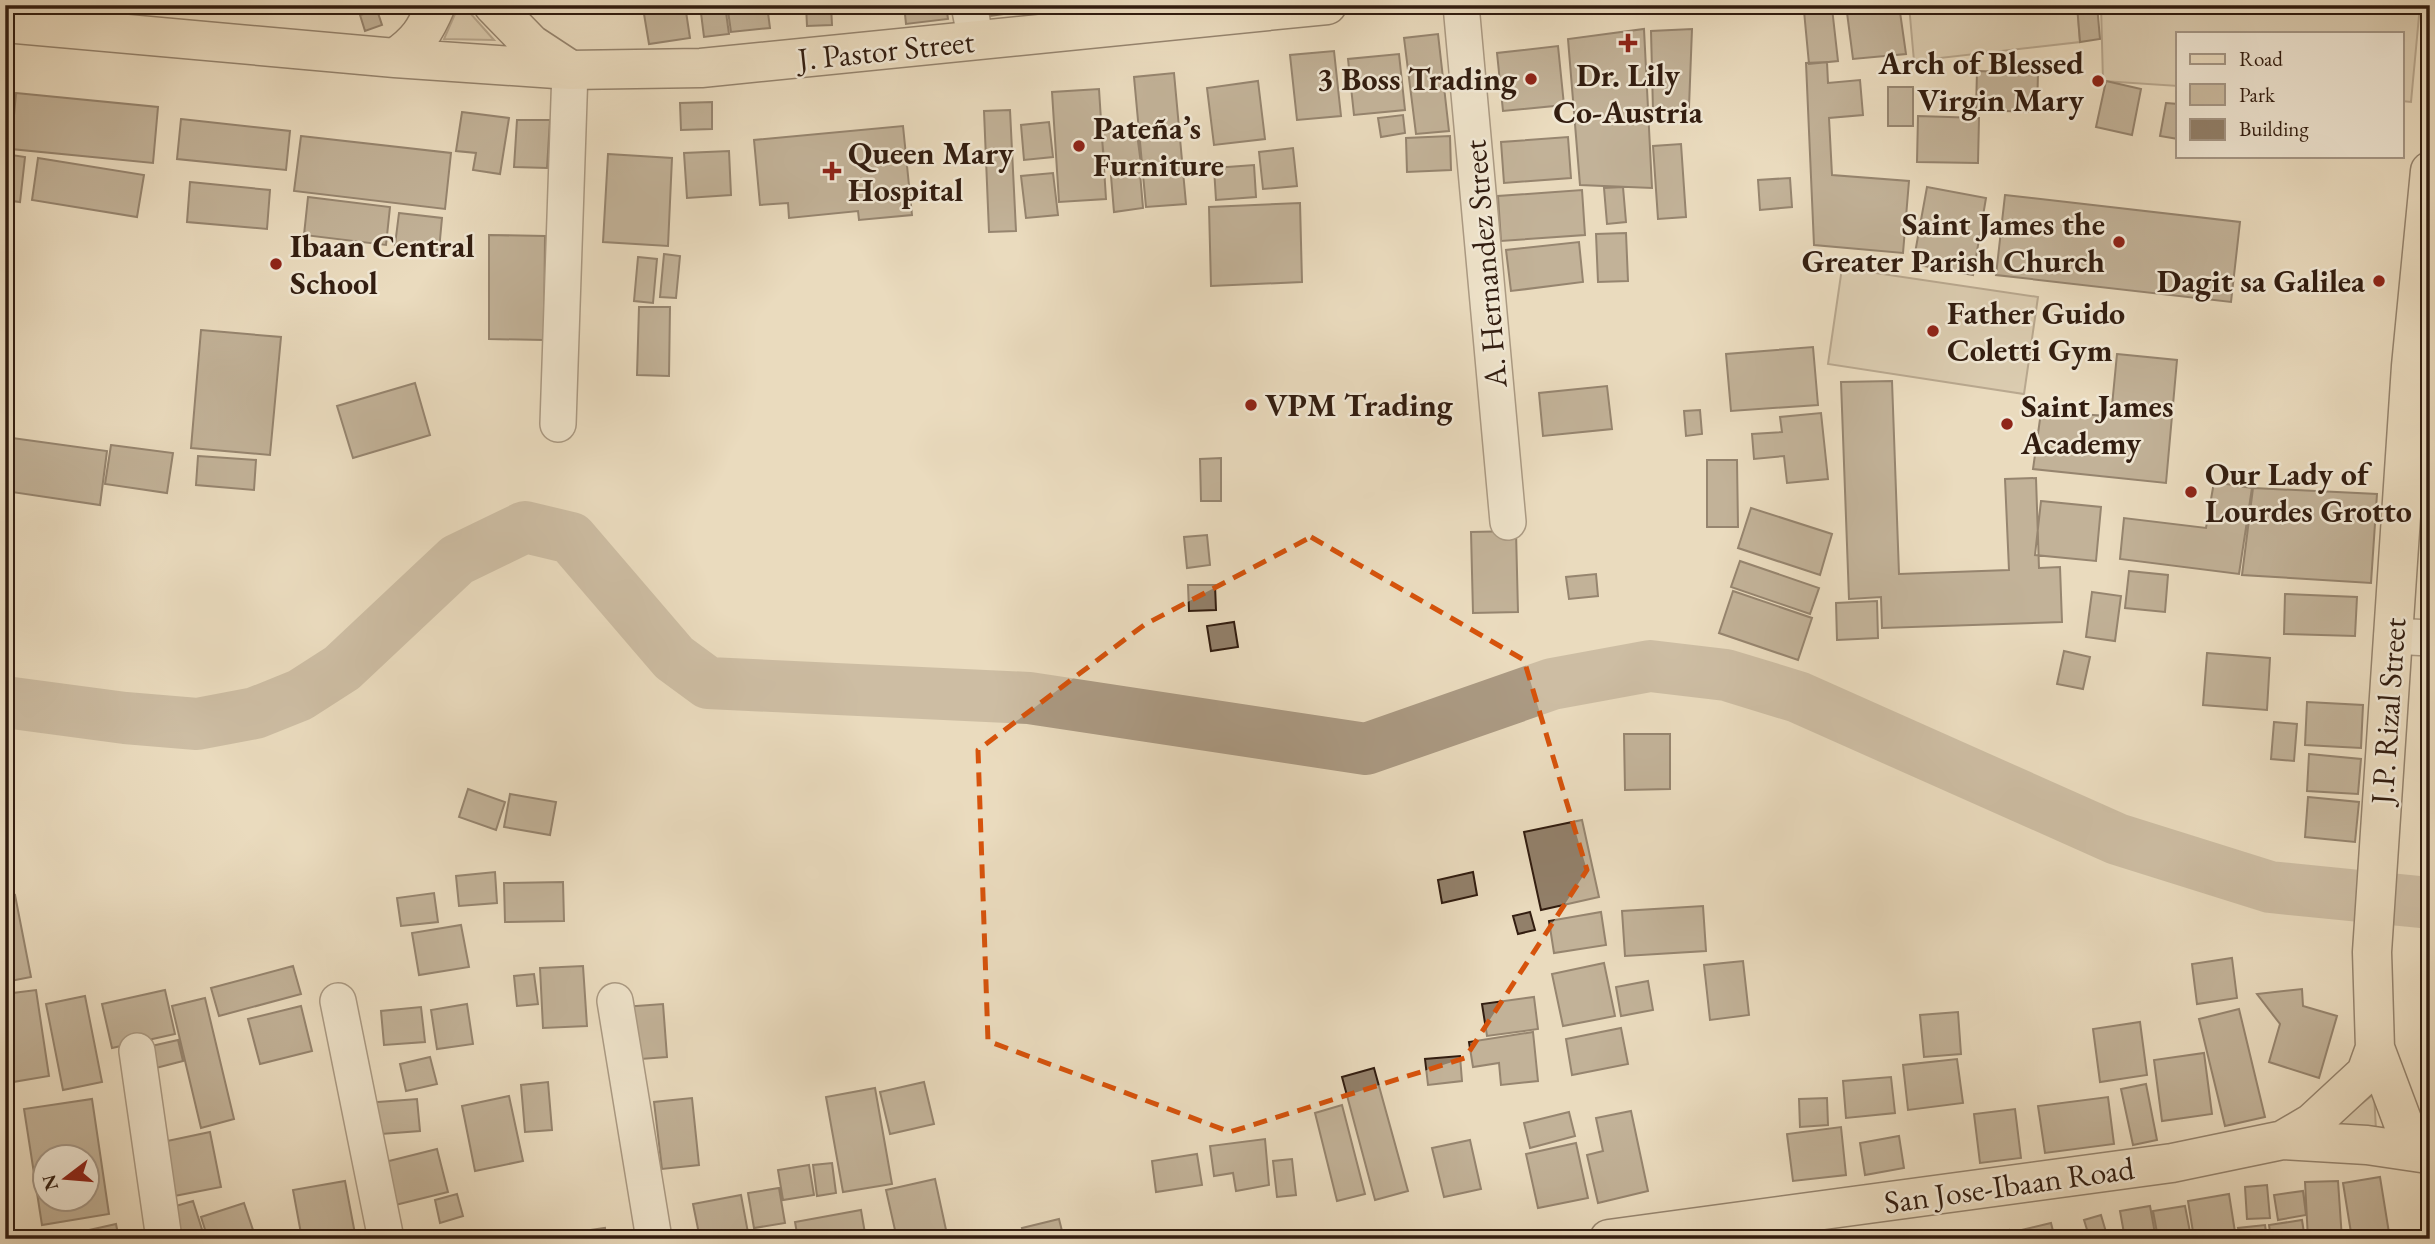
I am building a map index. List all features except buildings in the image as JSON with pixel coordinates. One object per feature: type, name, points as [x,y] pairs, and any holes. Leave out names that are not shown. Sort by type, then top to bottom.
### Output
[{"type":"main road","points":[[395,58],[413,46],[425,30],[436,5]]},
{"type":"main road","points":[[493,5],[531,44],[570,70]]},
{"type":"main road","name":"J. Pastor Street","points":[[5,23],[395,58],[570,70],[701,68],[973,23],[1327,5]]},
{"type":"main road","name":"J.P. Rizal Street","points":[[2429,1154],[2405,1128],[2375,1048],[2372,952],[2392,636],[2420,366],[2430,171]]},
{"type":"main road","name":"San Jose-Ibaan Road","points":[[2283,1140],[2312,1123],[2366,1073],[2375,1048]]},
{"type":"main road","name":"San Jose-Ibaan Road","points":[[1609,1239],[2172,1163],[2283,1140],[2367,1145],[2429,1154]]},
{"type":"street","name":"A. Hernandez Street","points":[[1461,5],[1508,522]]},
{"type":"street","points":[[558,424],[570,70]]},
{"type":"street","points":[[2392,636],[2430,638]]},
{"type":"street","points":[[338,1001],[386,1239]]},
{"type":"street","points":[[615,1001],[654,1239]]},
{"type":"street","points":[[136,1051],[164,1239]]},
{"type":"highlighted area","points":[[1311,537],[1524,660],[1587,870],[1465,1058],[1230,1132],[988,1041],[978,750],[1144,625]]},
{"type":"green space","points":[[459,5],[463,5],[494,40],[444,39]]},
{"type":"green space","points":[[1909,5],[2077,5],[2080,42],[1914,61]]},
{"type":"green space","points":[[2101,5],[2420,5],[2411,102],[2404,101],[2404,32],[2176,32],[2176,86],[2103,81]]},
{"type":"green space","name":"Father Guido Coletti Gym","points":[[1842,268],[2038,297],[2024,394],[1828,364]]},
{"type":"green space","points":[[2374,1094],[2376,1130],[2338,1129],[2337,1123]]},
{"type":"waterway","points":[[5,702],[125,718],[197,724],[255,713],[300,695],[342,668],[457,560],[525,527],[571,538],[674,658],[708,683],[1029,698],[1366,749],[1552,684],[1650,666],[1726,675],[1798,697],[2117,839],[2270,887],[2430,903]]},
{"type":"place","name":"Dr. Lily Co-Austria","points":[[1628,43]]},
{"type":"place","name":"3 Boss Trading","points":[[1531,79]]},
{"type":"place","name":"Arch of Blessed Virgin Mary","points":[[2098,81]]},
{"type":"place","name":"Pateña’s Furniture","points":[[1079,146]]},
{"type":"place","name":"Queen Mary Hospital","points":[[832,171]]},
{"type":"place","name":"Saint James the Greater Parish Church","points":[[2119,242]]},
{"type":"place","name":"Ibaan Central School","points":[[276,264]]},
{"type":"place","name":"Dagit sa Galilea","points":[[2379,281]]},
{"type":"place","name":"Father Guido Coletti Gym","points":[[1933,331]]},
{"type":"place","name":"VPM Trading","points":[[1251,405]]},
{"type":"place","name":"Saint James Academy","points":[[2007,424]]},
{"type":"place","name":"Our Lady of Lourdes Grotto","points":[[2191,492]]}]
